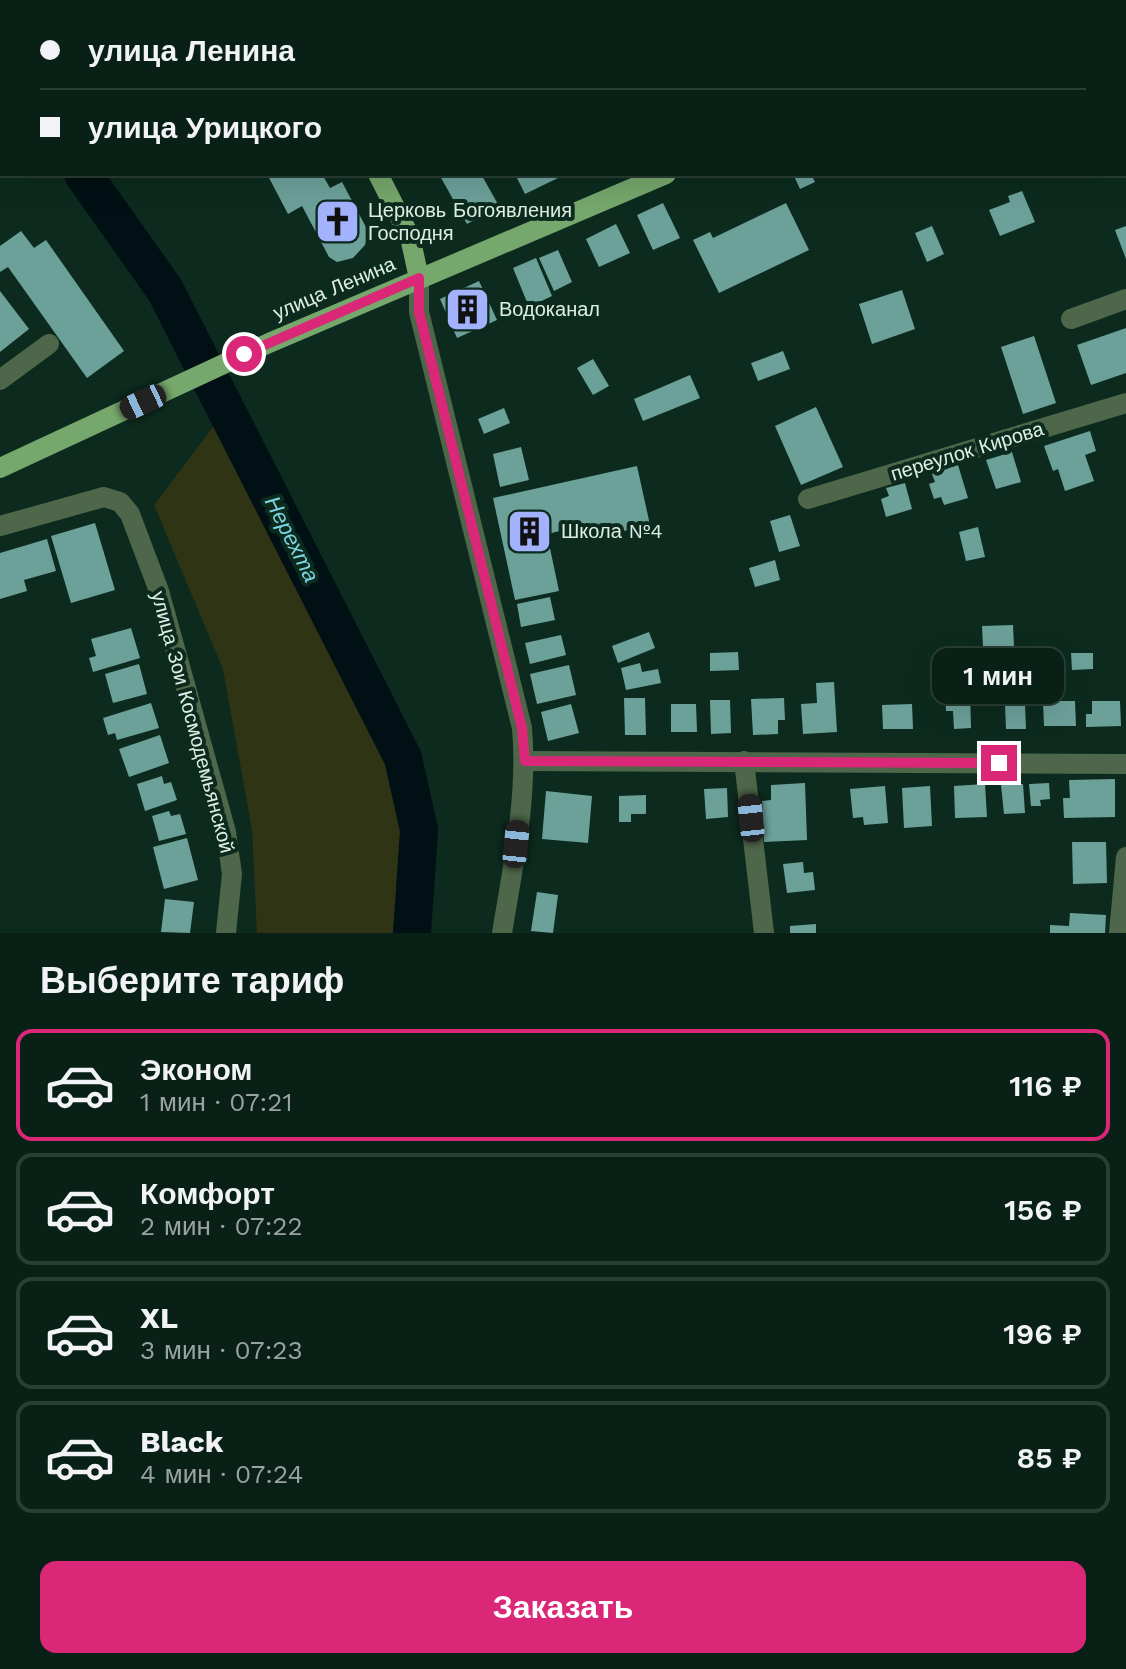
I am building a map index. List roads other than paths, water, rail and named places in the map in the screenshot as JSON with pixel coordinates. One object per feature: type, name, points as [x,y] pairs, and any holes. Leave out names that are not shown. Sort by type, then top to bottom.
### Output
[{"type":"main road","points":[[379,176],[410,237],[419,278]]},
{"type":"main road","name":"улица Ленина","points":[[0,468],[269,343],[661,176]]},
{"type":"street","points":[[419,278],[419,312],[522,728],[525,761],[513,872],[502,933]]},
{"type":"street","points":[[1071,319],[1126,299]]},
{"type":"street","points":[[0,380],[49,344]]},
{"type":"street","name":"переулок Кирова","points":[[808,499],[1126,403]]},
{"type":"street","name":"улица Зои Космодемьянской","points":[[0,526],[104,497],[120,502],[130,514],[159,591],[226,832],[232,874],[226,933]]},
{"type":"street","points":[[525,761],[1126,764]]},
{"type":"street","points":[[744,761],[764,933]]},
{"type":"street","points":[[1119,933],[1126,857]]},
{"type":"waterway","name":"Нерехта","points":[[84,176],[165,290],[403,758],[419,830],[412,933]]},
{"type":"place","name":"Церковь Богоявления Господня","points":[[337,222]]},
{"type":"place","name":"Водоканал","points":[[468,309]]},
{"type":"place","name":"Школа №4","points":[[530,531]]}]
